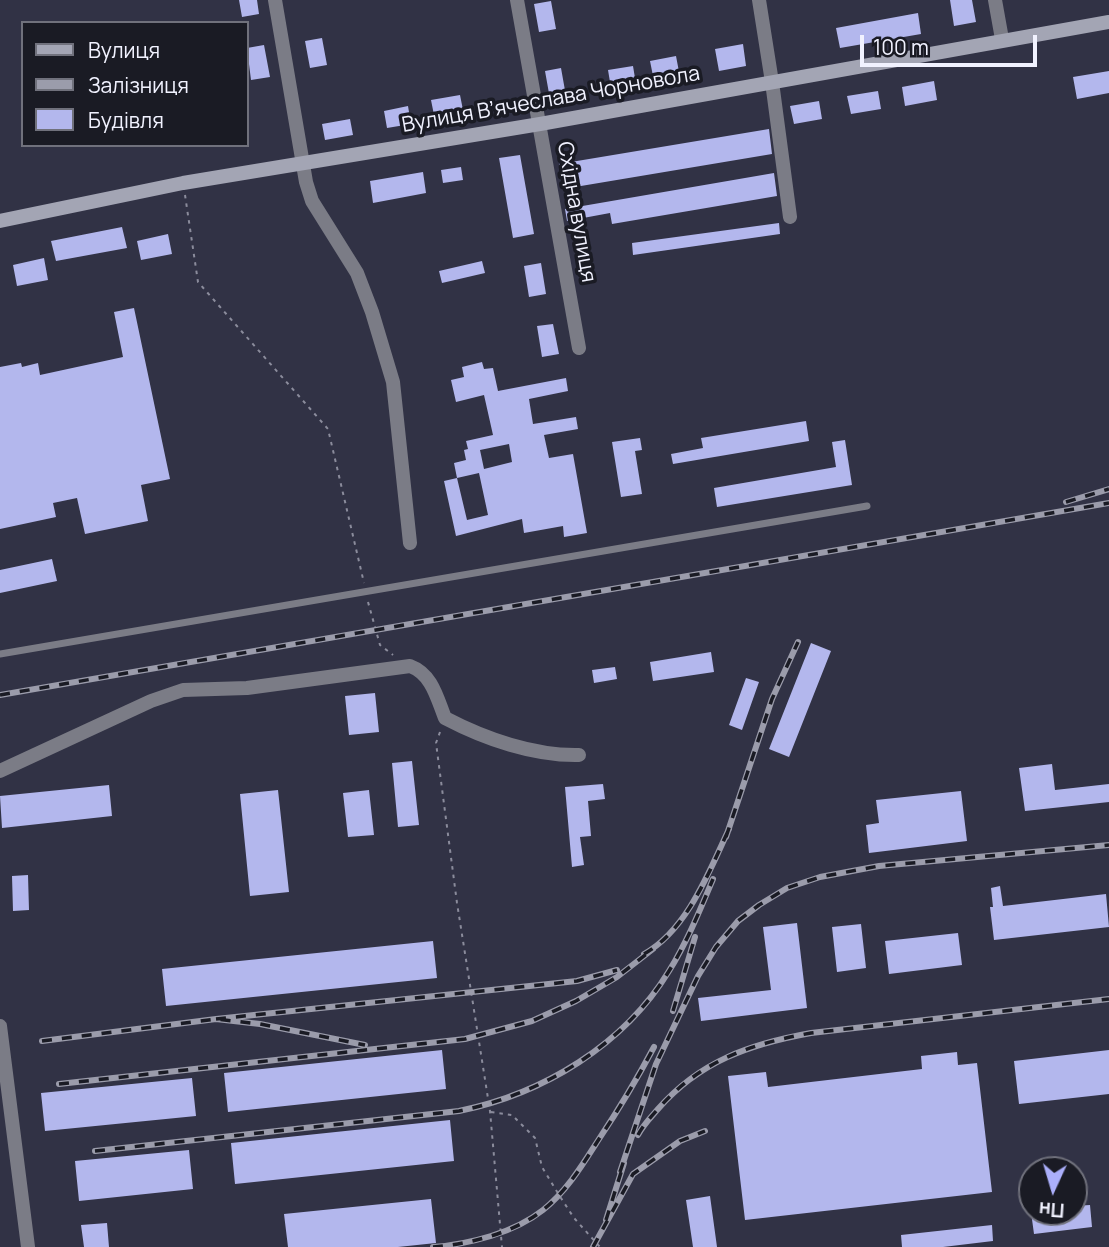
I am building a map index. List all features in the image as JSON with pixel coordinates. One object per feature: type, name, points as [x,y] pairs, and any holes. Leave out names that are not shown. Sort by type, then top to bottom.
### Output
[{"type":"street","points":[[275,0],[302,163],[312,201],[357,273],[393,382],[410,543]]},
{"type":"street","name":"Східна вулиця","points":[[517,0],[579,348]]},
{"type":"street","points":[[759,0],[790,217]]},
{"type":"street","points":[[995,0],[1002,39]]},
{"type":"street","name":"Вулиця Вʼячеслава Чорновола","points":[[0,221],[183,183],[540,124],[1002,39],[1109,22]]},
{"type":"street","points":[[0,771],[151,701],[183,690],[247,688],[410,666],[420,670],[428,678],[444,718],[468,730],[513,745],[565,756],[579,755]]},
{"type":"street","points":[[0,1026],[28,1247]]},
{"type":"lane","points":[[0,654],[867,506]]},
{"type":"path","points":[[183,183],[198,282],[328,429],[380,645],[410,666]]},
{"type":"path","points":[[444,718],[436,743],[457,903],[490,1111],[502,1247]]},
{"type":"path","points":[[490,1111],[512,1115],[535,1138],[542,1167],[574,1218],[600,1247]]},
{"type":"building","points":[[239,0],[257,0],[259,14],[242,17]]},
{"type":"building","points":[[950,0],[972,0],[976,22],[954,26]]},
{"type":"building","points":[[551,1],[556,29],[539,32],[534,4]]},
{"type":"building","points":[[918,13],[921,34],[840,48],[836,28]]},
{"type":"building","points":[[322,38],[327,65],[310,68],[305,41]]},
{"type":"building","points":[[743,44],[746,66],[719,71],[715,49]]},
{"type":"building","points":[[264,45],[270,77],[251,80],[248,48]]},
{"type":"building","points":[[676,56],[680,77],[654,81],[650,61]]},
{"type":"building","points":[[633,66],[636,84],[611,88],[608,70]]},
{"type":"building","points":[[561,68],[566,96],[550,99],[545,71]]},
{"type":"building","points":[[1109,71],[1109,93],[1077,99],[1073,77]]},
{"type":"building","points":[[934,81],[937,100],[905,106],[902,87]]},
{"type":"building","points":[[878,91],[881,109],[851,114],[847,96]]},
{"type":"building","points":[[460,95],[464,115],[435,120],[431,100]]},
{"type":"building","points":[[819,101],[822,119],[794,124],[790,106]]},
{"type":"building","points":[[408,106],[411,124],[387,128],[384,111]]},
{"type":"building","points":[[350,119],[353,135],[325,140],[322,124]]},
{"type":"building","points":[[769,129],[772,154],[563,189],[559,164]]},
{"type":"building","points":[[520,155],[534,234],[513,238],[499,158]]},
{"type":"building","points":[[461,167],[463,180],[443,183],[441,170]]},
{"type":"building","points":[[423,172],[426,193],[373,203],[370,181]]},
{"type":"building","points":[[774,173],[777,196],[612,224],[610,213],[567,221],[565,209]]},
{"type":"building","points":[[779,223],[780,234],[633,255],[632,243]]},
{"type":"building","points":[[122,227],[127,248],[56,261],[51,241]]},
{"type":"building","points":[[168,234],[172,254],[141,260],[137,241]]},
{"type":"building","points":[[44,258],[48,280],[17,286],[13,265]]},
{"type":"building","points":[[482,261],[485,273],[442,283],[439,271]]},
{"type":"building","points":[[541,263],[546,294],[529,297],[524,266]]},
{"type":"building","points":[[134,308],[170,479],[141,485],[148,521],[85,534],[77,498],[53,503],[56,517],[0,529],[0,367],[21,363],[22,367],[38,363],[40,375],[123,357],[114,312]]},
{"type":"building","points":[[553,324],[559,354],[542,357],[537,326]]},
{"type":"building","points":[[482,362],[484,369],[493,368],[498,391],[566,378],[568,391],[529,399],[533,424],[576,417],[578,429],[544,435],[549,458],[573,454],[587,533],[564,537],[563,526],[524,533],[522,519],[456,536],[444,481],[457,478],[454,463],[466,460],[466,441],[493,435],[484,395],[456,402],[451,380],[464,377],[462,367]],"holes":[[[509,444],[512,462],[484,469],[480,450]],[[479,473],[488,515],[467,520],[457,478]]]},
{"type":"building","points":[[806,421],[809,441],[673,464],[671,454],[703,448],[701,438]]},
{"type":"building","points":[[640,438],[642,450],[635,451],[642,494],[621,497],[612,442]]},
{"type":"building","points":[[845,440],[852,485],[717,507],[714,488],[836,467],[832,442]]},
{"type":"building","points":[[52,559],[57,581],[0,593],[0,570]]},
{"type":"building","points":[[811,643],[831,651],[789,757],[769,749]]},
{"type":"building","points":[[711,652],[714,672],[653,681],[650,662]]},
{"type":"building","points":[[615,667],[617,679],[594,683],[592,670]]},
{"type":"building","points":[[746,678],[759,682],[742,730],[729,725]]},
{"type":"building","points":[[375,693],[379,732],[349,735],[345,696]]},
{"type":"building","points":[[412,761],[419,825],[398,827],[392,763]]},
{"type":"building","points":[[1052,764],[1055,790],[1109,784],[1109,802],[1025,811],[1019,768]]},
{"type":"building","points":[[603,784],[605,799],[588,801],[591,836],[580,837],[584,865],[572,867],[565,787]]},
{"type":"building","points":[[109,785],[112,816],[2,828],[0,796]]},
{"type":"building","points":[[278,790],[289,892],[250,896],[240,794]]},
{"type":"building","points":[[369,790],[374,835],[348,837],[343,793]]},
{"type":"building","points":[[961,791],[967,841],[869,853],[866,825],[879,823],[876,800]]},
{"type":"building","points":[[28,875],[29,910],[13,911],[12,876]]},
{"type":"building","points":[[1000,886],[1003,906],[1106,894],[1109,927],[994,940],[991,888]]},
{"type":"building","points":[[797,923],[807,1008],[701,1021],[698,998],[771,990],[763,927]]},
{"type":"building","points":[[861,924],[866,968],[837,972],[832,927]]},
{"type":"building","points":[[958,933],[962,965],[889,974],[885,941]]},
{"type":"building","points":[[433,941],[437,978],[166,1006],[162,969]]},
{"type":"building","points":[[442,1050],[446,1089],[228,1112],[224,1073]]},
{"type":"building","points":[[1109,1050],[1109,1094],[1019,1104],[1014,1061]]},
{"type":"building","points":[[957,1052],[958,1065],[977,1063],[992,1192],[745,1220],[728,1076],[766,1072],[768,1087],[922,1069],[921,1056]]},
{"type":"building","points":[[192,1078],[196,1116],[45,1131],[41,1093]]},
{"type":"building","points":[[450,1120],[454,1161],[235,1184],[231,1143]]},
{"type":"building","points":[[189,1150],[193,1189],[79,1201],[75,1161]]},
{"type":"building","points":[[710,1196],[717,1247],[693,1247],[686,1200]]},
{"type":"building","points":[[431,1199],[436,1243],[398,1247],[288,1247],[284,1214]]},
{"type":"building","points":[[1088,1205],[1092,1227],[1034,1234],[1033,1226],[1088,1226]]},
{"type":"building","points":[[107,1223],[109,1247],[84,1247],[81,1225]]},
{"type":"building","points":[[992,1225],[993,1241],[943,1247],[902,1247],[901,1235]]},
{"type":"railway","points":[[1066,502],[1109,489]]},
{"type":"railway","points":[[0,695],[1109,503]]},
{"type":"railway","points":[[726,837],[772,699],[798,642]]},
{"type":"railway","points":[[644,954],[659,944],[685,915],[705,881],[729,829]]},
{"type":"railway","points":[[620,1172],[656,1064],[698,976],[716,947],[738,921],[759,905],[787,888],[820,877],[879,866],[1109,845]]},
{"type":"railway","points":[[95,1151],[459,1111],[521,1092],[579,1062],[629,1022],[651,998],[676,960],[713,879]]},
{"type":"railway","points":[[673,1011],[695,937]]},
{"type":"railway","points":[[59,1084],[465,1039],[532,1021],[576,1001],[617,977],[653,949]]},
{"type":"railway","points":[[216,1019],[577,981],[617,970]]},
{"type":"railway","points":[[638,1135],[658,1109],[691,1078],[727,1057],[767,1043],[811,1033],[1109,999]]},
{"type":"railway","points":[[42,1041],[216,1019],[260,1024],[365,1045]]},
{"type":"railway","points":[[433,1247],[476,1240],[505,1231],[531,1218],[552,1203],[587,1158],[654,1047]]},
{"type":"railway","points":[[593,1247],[633,1174],[680,1141],[705,1131]]},
{"type":"railway","points":[[606,1220],[624,1163]]}]
